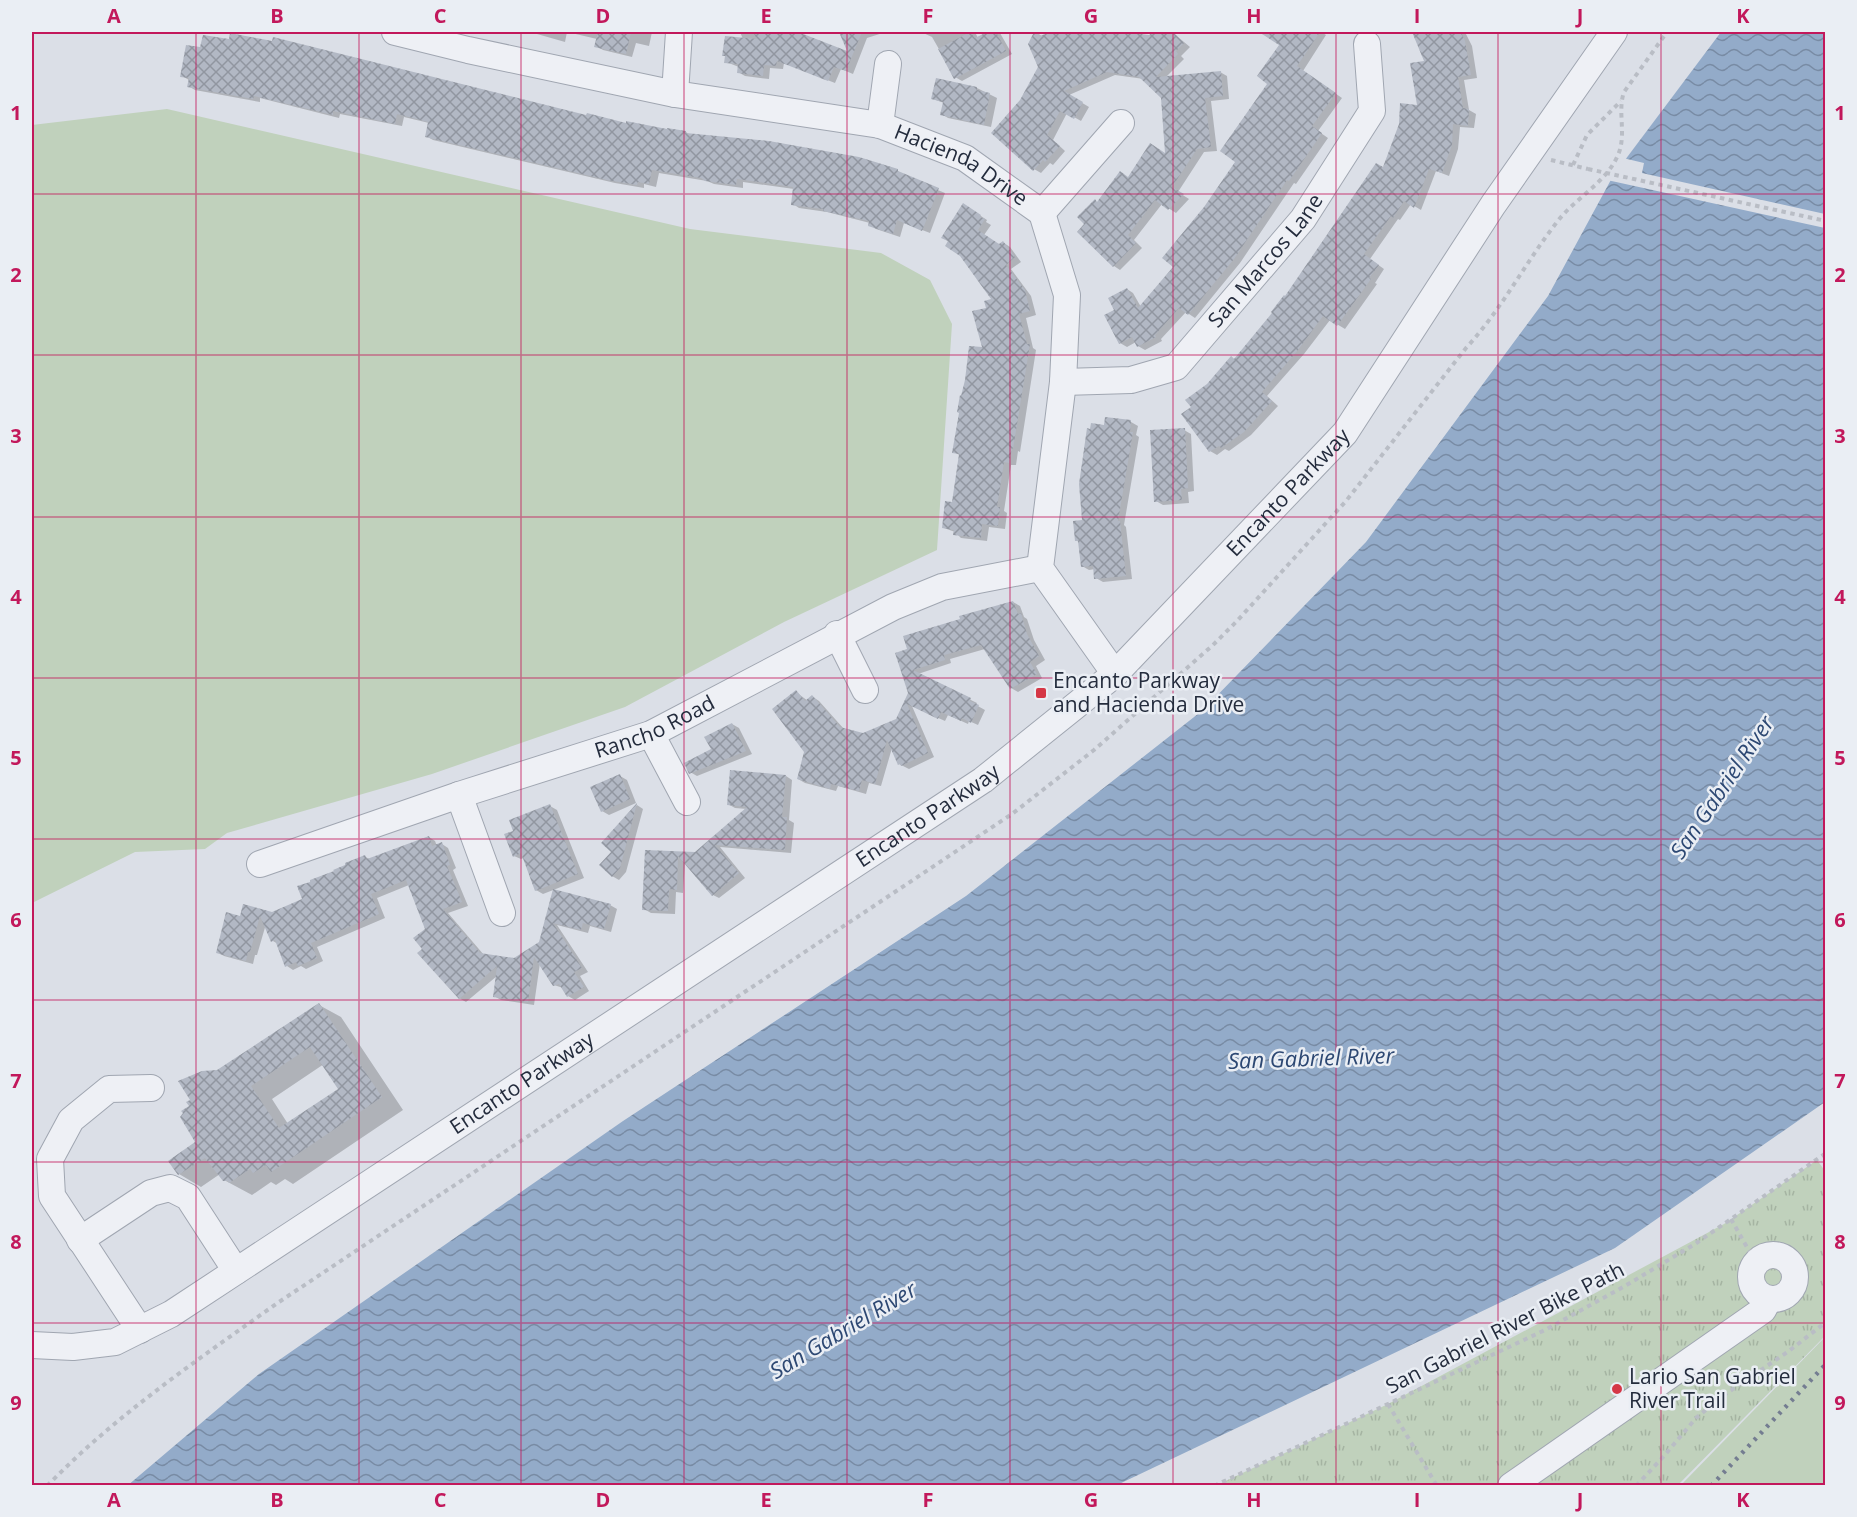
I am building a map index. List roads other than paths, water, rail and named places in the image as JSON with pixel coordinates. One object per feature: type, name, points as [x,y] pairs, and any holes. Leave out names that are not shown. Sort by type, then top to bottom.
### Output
[{"type":"street","name":"Hacienda Drive","points":[[395,32],[469,40],[675,94],[880,124],[965,158],[1042,213],[1067,295],[1063,382],[1040,568]]},
{"type":"street","points":[[675,94],[679,32]]},
{"type":"street","name":"Encanto Parkway","points":[[32,1345],[73,1347],[115,1342],[171,1314],[983,780],[1115,674],[1345,432],[1493,205],[1614,32]]},
{"type":"street","name":"San Marcos Lane","points":[[1063,382],[1131,380],[1176,367],[1303,219],[1372,111],[1367,44]]},
{"type":"street","points":[[880,124],[888,64]]},
{"type":"street","points":[[1042,213],[1121,123]]},
{"type":"street","points":[[1040,568],[1115,674]]},
{"type":"street","name":"Rancho Road","points":[[260,864],[459,795],[651,734],[837,634],[893,607],[942,587],[1040,568]]},
{"type":"street","points":[[837,634],[865,690]]},
{"type":"street","points":[[651,734],[687,802]]},
{"type":"street","points":[[459,795],[502,913]]},
{"type":"street","points":[[140,1330],[52,1196],[50,1159],[71,1120],[109,1089],[151,1088]]},
{"type":"street","points":[[80,1240],[151,1192],[170,1188],[188,1197],[236,1271]]},
{"type":"street","points":[[1769,1256],[1776,1256],[1790,1263],[1795,1277],[1790,1291],[1777,1299],[1769,1299],[1762,1296],[1752,1285],[1752,1270],[1756,1263],[1769,1256]]},
{"type":"street","points":[[1511,1485],[1763,1310],[1769,1299]]},
{"type":"water","name":"San Gabriel River","points":[[1721,32],[1825,32],[1825,1102],[1615,1248],[1117,1485],[127,1486],[259,1374],[623,1121],[966,896],[1203,710],[1366,542],[1548,296],[1613,176]]},
{"type":"railway","points":[[1711,1486],[1826,1364]]},
{"type":"place","name":"Encanto Parkway and Hacienda Drive","points":[[1041,693]]},
{"type":"place","name":"Lario San Gabriel River Trail","points":[[1617,1389]]}]
